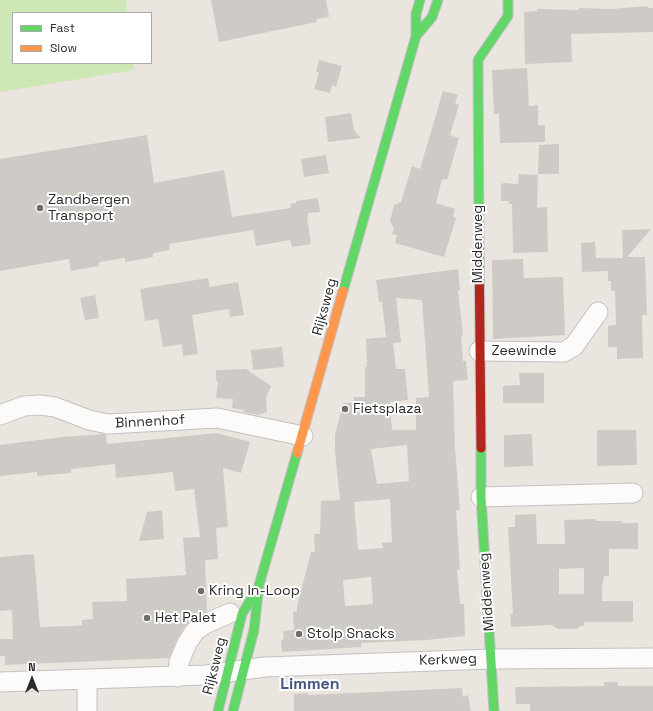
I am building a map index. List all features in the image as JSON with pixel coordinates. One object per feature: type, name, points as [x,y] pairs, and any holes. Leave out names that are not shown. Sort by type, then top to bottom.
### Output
[{"type":"main road","name":"Rijksweg","points":[[218,711],[254,630],[259,585],[303,436],[416,36],[416,14],[420,0]]},
{"type":"main road","name":"Rijksweg","points":[[416,36],[432,17],[438,0]]},
{"type":"main road","name":"Middenweg","points":[[494,711],[492,658],[481,497],[478,351],[478,60],[508,16],[508,0]]},
{"type":"main road","name":"Rijksweg","points":[[233,711],[242,614],[259,585]]},
{"type":"street","name":"Zeewinde","points":[[478,351],[564,352],[574,346],[598,312]]},
{"type":"street","name":"Binnenhof","points":[[0,415],[24,406],[56,406],[89,420],[108,424],[218,418],[303,436]]},
{"type":"street","points":[[481,497],[633,493]]},
{"type":"street","points":[[178,677],[180,662],[187,643],[195,631],[205,624],[230,613]]},
{"type":"street","name":"Kerkweg","points":[[0,682],[178,677],[264,667],[492,658],[653,658]]},
{"type":"street","points":[[87,711],[88,680]]},
{"type":"green space","points":[[0,0],[126,0],[127,12],[12,12],[12,64],[133,64],[134,70],[0,92]]},
{"type":"building","points":[[211,0],[326,0],[329,17],[316,19],[317,22],[219,42]]},
{"type":"building","points":[[648,6],[648,8],[653,8],[653,32],[571,34],[572,62],[525,64],[524,12],[537,11],[537,9],[579,10],[579,8],[611,9]]},
{"type":"building","points":[[319,60],[342,66],[336,87],[332,85],[330,93],[314,89],[319,73],[316,72]]},
{"type":"building","points":[[527,68],[529,106],[538,105],[538,125],[545,125],[545,142],[500,143],[499,114],[494,114],[492,70]]},
{"type":"building","points":[[443,91],[458,95],[455,103],[459,105],[450,135],[459,138],[447,180],[442,179],[436,203],[455,209],[453,217],[456,218],[444,257],[395,243],[397,235],[392,234],[394,228],[390,221],[394,205],[401,202],[412,166],[420,169]]},
{"type":"building","points":[[351,113],[354,130],[361,138],[328,142],[325,117]]},
{"type":"building","points":[[147,135],[154,183],[224,170],[232,217],[291,208],[290,204],[296,203],[296,201],[318,198],[320,212],[308,213],[307,217],[311,244],[292,247],[290,240],[256,246],[253,230],[169,244],[170,250],[153,253],[153,257],[125,262],[125,258],[99,262],[99,266],[71,271],[69,259],[0,271],[0,159]]},
{"type":"building","points":[[559,144],[559,174],[538,174],[539,145]]},
{"type":"building","points":[[326,155],[329,173],[304,177],[301,159]]},
{"type":"building","points":[[519,174],[538,175],[537,208],[547,207],[548,252],[513,253],[512,204],[509,204],[509,201],[501,201],[501,184],[518,184]]},
{"type":"building","points":[[651,229],[627,257],[645,257],[647,315],[642,315],[643,358],[617,359],[617,347],[608,347],[608,326],[616,325],[615,291],[611,291],[611,281],[608,281],[608,271],[582,272],[581,243],[595,242],[596,258],[623,258],[622,230]]},
{"type":"building","points":[[523,259],[524,278],[563,277],[565,335],[493,339],[492,260]]},
{"type":"building","points":[[458,269],[460,290],[458,290],[463,335],[461,336],[463,361],[466,361],[468,380],[453,381],[455,449],[460,510],[456,510],[460,570],[457,570],[460,604],[464,604],[465,636],[427,640],[361,643],[361,647],[282,652],[281,640],[284,639],[283,631],[294,630],[293,612],[297,611],[311,552],[315,552],[314,534],[320,534],[321,501],[340,500],[335,451],[335,435],[343,403],[354,403],[354,397],[365,397],[365,367],[367,367],[366,339],[386,337],[382,302],[379,302],[376,280]],"holes":[[[396,298],[422,300],[429,397],[416,398],[416,430],[392,430],[390,402],[408,400],[405,369],[396,369],[393,343],[401,342]],[[407,445],[409,481],[377,484],[371,449]],[[390,499],[392,542],[382,543],[383,548],[358,550],[354,502]],[[371,577],[373,604],[345,606],[343,580]]]},
{"type":"building","points":[[208,278],[210,287],[238,282],[244,315],[230,317],[229,309],[192,315],[198,354],[183,356],[182,344],[163,347],[158,319],[145,321],[140,289]]},
{"type":"building","points":[[95,295],[99,318],[85,320],[80,298]]},
{"type":"building","points":[[282,347],[284,367],[253,370],[251,350]]},
{"type":"building","points":[[246,369],[271,386],[266,398],[267,412],[258,415],[244,412],[244,410],[232,408],[233,399],[216,398],[218,381],[216,381],[216,370]]},
{"type":"building","points":[[519,373],[544,373],[544,403],[503,403],[503,386],[520,385]]},
{"type":"building","points":[[597,430],[636,430],[637,465],[597,466]]},
{"type":"building","points":[[217,433],[250,442],[241,473],[223,468],[228,527],[216,528],[218,559],[205,560],[207,611],[186,625],[177,639],[169,658],[5,665],[5,656],[0,656],[0,639],[13,639],[12,610],[0,611],[0,557],[34,554],[40,627],[74,626],[82,625],[82,620],[93,619],[92,602],[127,601],[126,579],[186,575],[183,538],[200,537],[194,489],[175,491],[173,472],[116,478],[115,464],[71,469],[71,473],[37,476],[37,472],[0,476],[0,445],[62,437],[104,434],[106,435],[107,444]]},
{"type":"building","points":[[532,434],[533,466],[504,467],[504,435]]},
{"type":"building","points":[[162,510],[164,539],[139,541],[147,512]]},
{"type":"building","points":[[536,514],[537,544],[565,544],[564,520],[596,519],[596,521],[622,521],[622,523],[638,523],[638,549],[609,549],[609,576],[604,576],[602,587],[602,601],[633,601],[633,622],[584,622],[584,626],[580,626],[577,629],[558,629],[551,625],[511,627],[510,614],[513,614],[508,527],[515,527],[515,515]],"holes":[[[584,568],[584,594],[559,594],[559,569]]]},
{"type":"building","points":[[604,682],[618,682],[618,686],[653,686],[653,711],[530,711],[530,704],[516,704],[515,687],[604,686]]},
{"type":"building","points":[[462,688],[463,697],[468,695],[471,711],[294,711],[294,694],[308,693],[308,695]]},
{"type":"traffic: fast","points":[[343,291],[416,36],[416,14],[420,0]]},
{"type":"traffic: fast","points":[[416,36],[432,17],[438,0]]},
{"type":"traffic: fast","points":[[479,239],[478,60],[508,16],[508,0]]},
{"type":"traffic: fast","points":[[481,448],[481,497],[494,711]]},
{"type":"traffic: fast","points":[[233,711],[254,630],[259,585],[297,453]]},
{"type":"traffic: fast","points":[[218,711],[242,614],[251,599]]},
{"type":"traffic: slow","points":[[297,453],[343,291]]},
{"type":"traffic: jam","points":[[479,239],[481,448]]},
{"type":"place","name":"Zandbergen Transport","points":[[40,208]]},
{"type":"place","name":"Fietsplaza","points":[[345,409]]},
{"type":"place","name":"Kring In-Loop","points":[[201,591]]},
{"type":"place","name":"Het Palet","points":[[147,618]]},
{"type":"place","name":"Stolp Snacks","points":[[299,634]]},
{"type":"district","name":"Limmen","points":[[310,685]]}]
